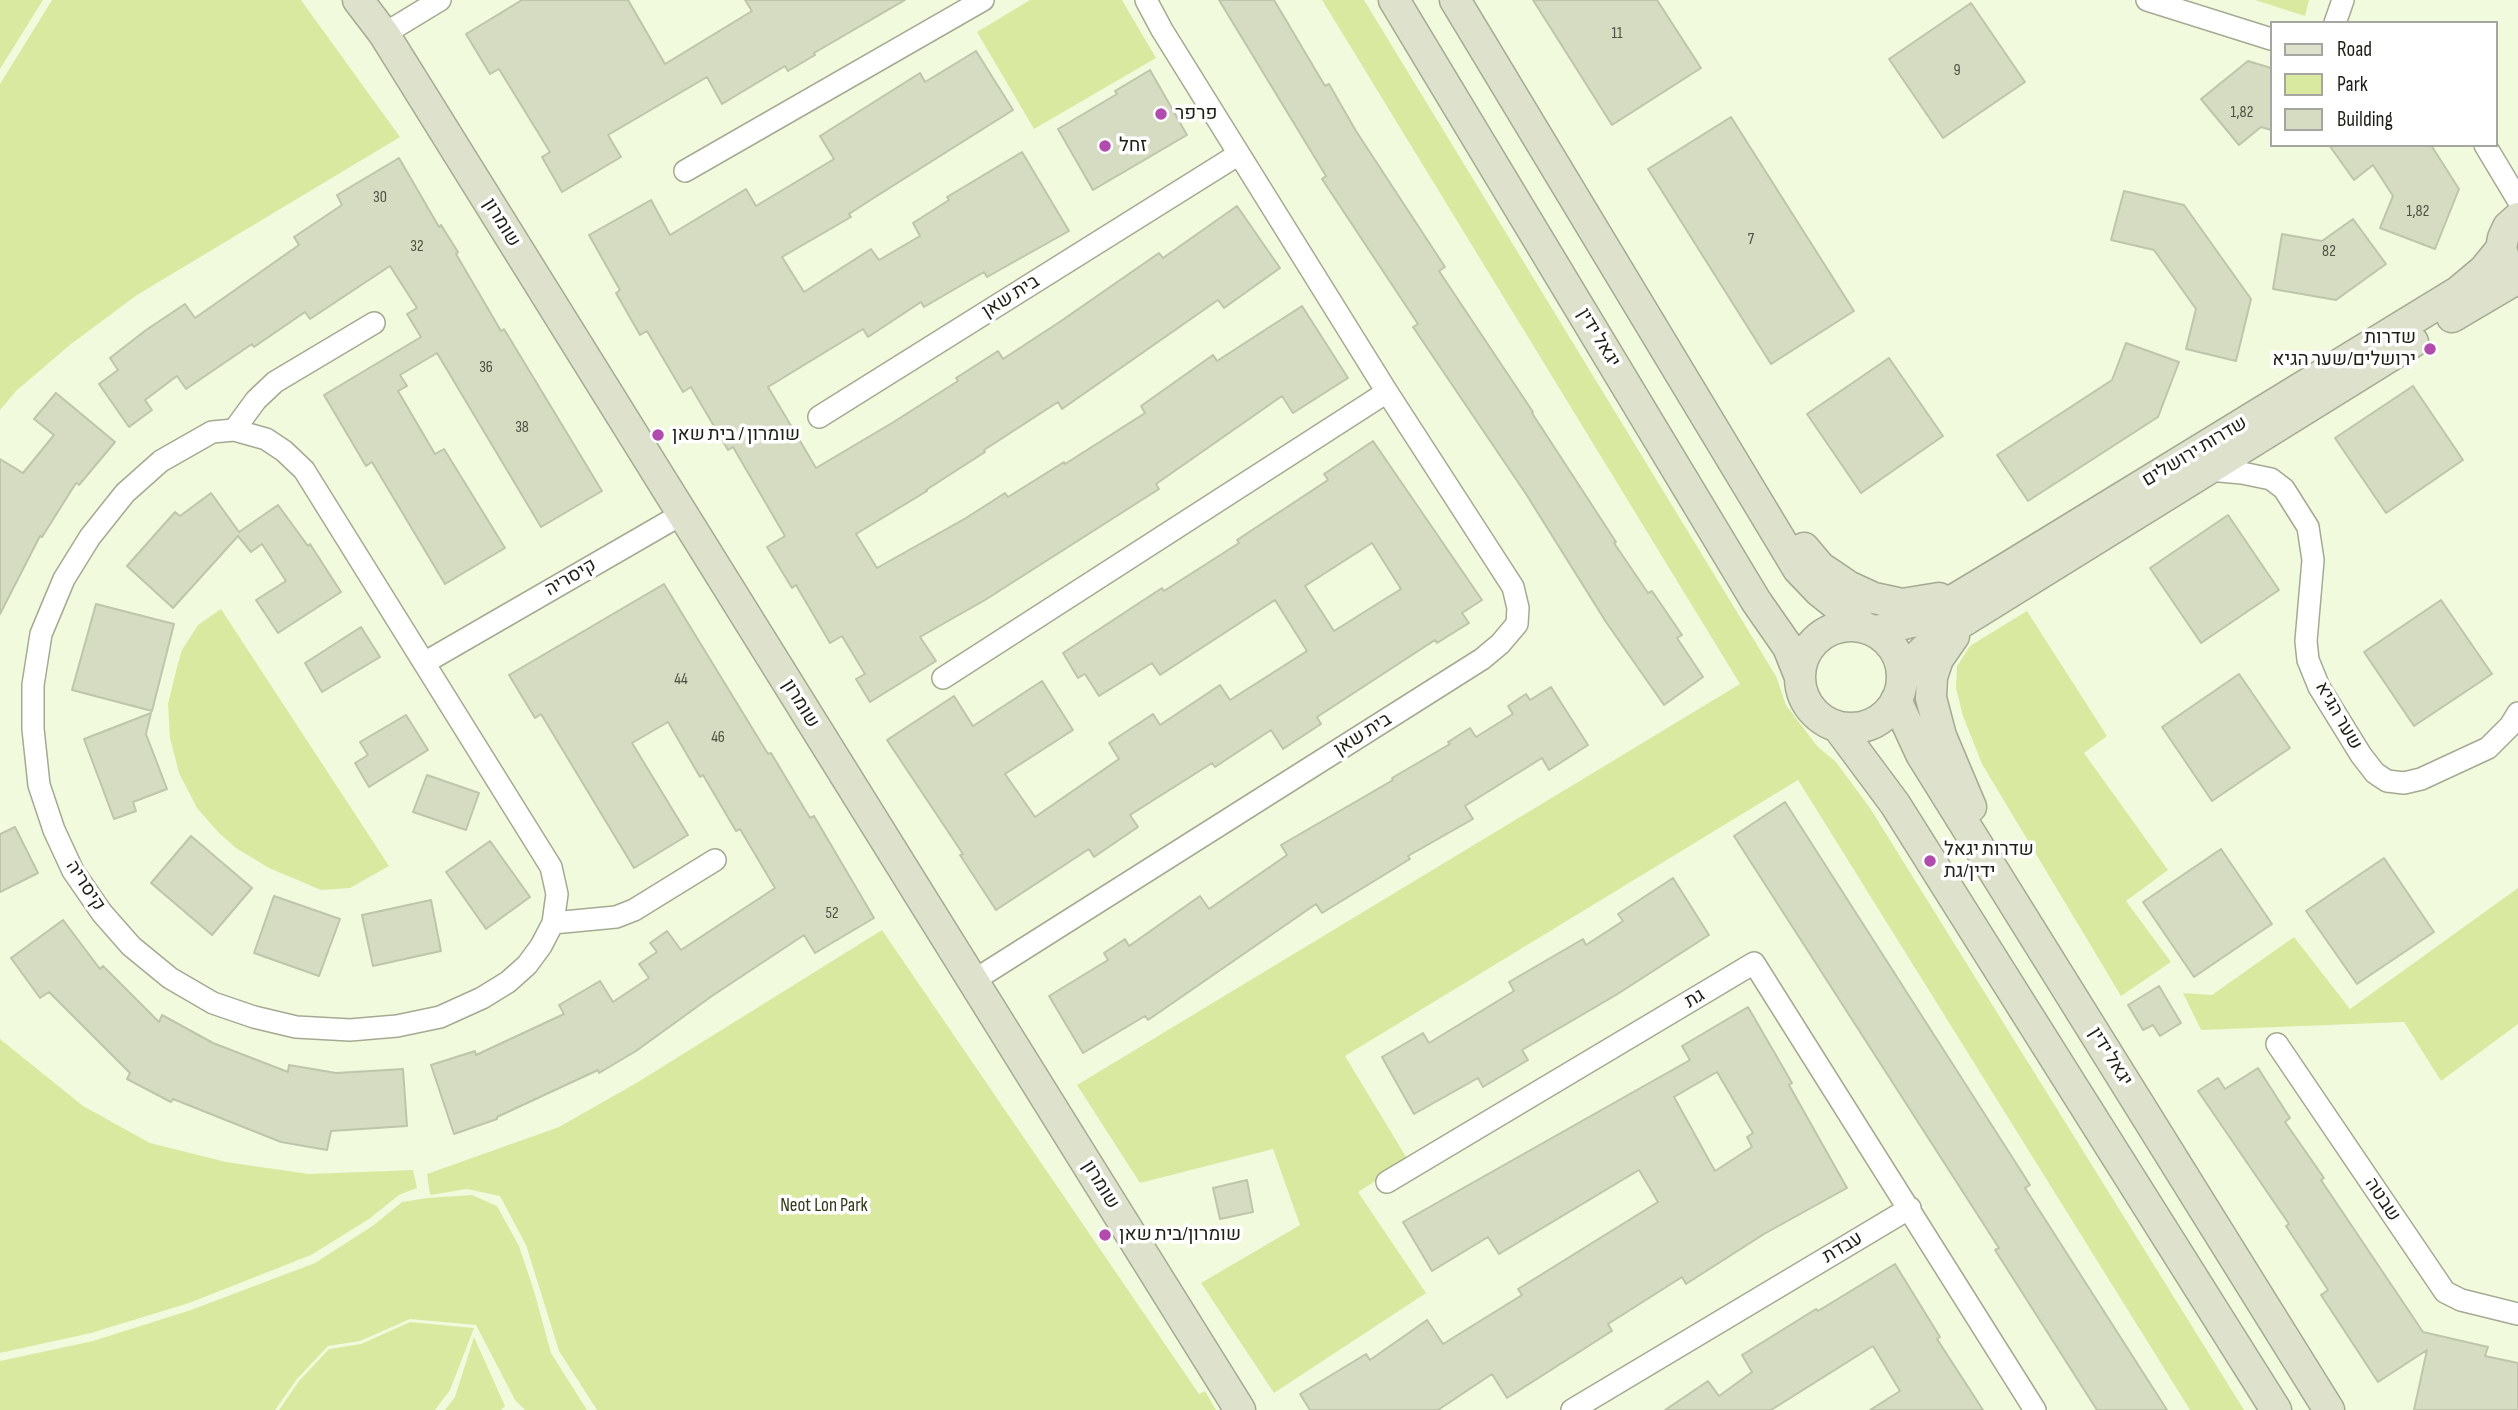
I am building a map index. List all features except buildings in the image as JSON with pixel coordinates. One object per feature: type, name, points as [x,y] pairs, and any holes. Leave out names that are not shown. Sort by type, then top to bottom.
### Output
[{"type":"main road","name":"שומרון","points":[[358,0],[384,34],[1240,1410]]},
{"type":"main road","name":"יגאל ידין","points":[[1394,0],[1756,601],[1788,647],[1800,677]]},
{"type":"main road","points":[[1455,0],[1798,569],[1819,591],[1887,640],[1895,650],[1899,688],[1886,714],[1871,724],[1838,726],[1822,719],[1811,708],[1803,693],[1800,677],[1805,655],[1820,636],[1833,629],[1849,626],[1870,629]]},
{"type":"main road","name":"שדרות ירושלים","points":[[1870,629],[1920,620],[2459,291],[2484,271],[2501,249],[2502,238],[2508,227],[2518,218]]},
{"type":"main road","points":[[2501,249],[2509,270],[2518,278]]},
{"type":"main road","name":"שדרות ירושלים","points":[[1899,688],[1938,637],[2497,288],[2518,278]]},
{"type":"main road","points":[[1744,479],[1820,566],[1848,586],[1874,598],[1902,604],[1933,600],[1971,586],[2008,567]]},
{"type":"main road","points":[[1970,617],[1938,659],[1932,677],[1931,698],[1941,736],[2007,891]]},
{"type":"main road","name":"יגאל ידין","points":[[1899,688],[1921,754],[2329,1410]]},
{"type":"main road","points":[[1838,726],[1903,816],[2276,1410]]},
{"type":"street","points":[[384,34],[440,0]]},
{"type":"street","points":[[685,171],[983,0]]},
{"type":"street","name":"בית שאן","points":[[973,981],[1482,659],[1500,644],[1517,624],[1518,608],[1513,587],[1387,392],[1146,0]]},
{"type":"street","points":[[2147,0],[2270,39]]},
{"type":"street","points":[[2336,21],[2343,0]]},
{"type":"street","points":[[2486,147],[2518,200]]},
{"type":"street","name":"בית שאן","points":[[819,418],[1239,154]]},
{"type":"street","points":[[234,430],[256,400],[275,382],[374,323]]},
{"type":"street","points":[[943,678],[1387,392]]},
{"type":"street","name":"קיסריה","points":[[234,430],[266,439],[304,470],[551,867],[556,894],[552,923],[541,946],[527,965],[508,982],[482,998],[440,1017],[397,1026],[350,1030],[296,1027],[213,1003],[170,978],[131,946],[102,913],[73,871],[54,830],[39,785],[33,729],[33,685],[41,634],[64,579],[89,537],[125,493],[161,461],[212,432],[234,430]]},
{"type":"street","name":"שער הגיא","points":[[2209,470],[2271,479],[2284,489],[2308,527],[2313,559],[2305,641],[2308,660],[2319,687],[2375,773],[2387,781],[2404,783],[2444,769],[2488,748],[2510,726],[2518,713]]},
{"type":"street","name":"קיסריה","points":[[424,663],[682,514]]},
{"type":"street","points":[[552,923],[616,916],[634,910],[715,860]]},
{"type":"street","name":"גת","points":[[1387,1182],[1755,963],[1910,1208]]},
{"type":"street","name":"שבטה","points":[[2277,1044],[2445,1292],[2461,1300],[2518,1314]]},
{"type":"street","points":[[1910,1208],[2035,1410]]},
{"type":"street","name":"עבדת","points":[[1572,1410],[1910,1208]]},
{"type":"green space","points":[[0,0],[43,0],[0,69]]},
{"type":"green space","points":[[52,0],[301,0],[400,137],[137,295],[71,344],[16,391],[0,410],[0,84]]},
{"type":"green space","points":[[1030,0],[1122,0],[1156,58],[1034,129],[977,32]]},
{"type":"green space","points":[[1322,0],[1364,0],[1776,676],[1786,705],[1817,746],[1836,762],[1870,808],[2244,1410],[2190,1410],[1798,780],[1345,1056],[1408,1160],[1358,1192],[1426,1293],[1274,1393],[1201,1283],[1300,1225],[1273,1149],[1140,1183],[1077,1085],[1740,684]]},
{"type":"green space","points":[[2255,0],[2309,0],[2305,16]]},
{"type":"green space","points":[[221,609],[389,866],[350,888],[321,890],[269,868],[236,848],[197,808],[179,773],[170,738],[168,704],[177,667],[182,650],[198,625]]},
{"type":"green space","points":[[2027,611],[2107,736],[2084,753],[2168,870],[2126,901],[2171,962],[2121,996],[1982,764],[1963,716],[1956,688],[1957,666],[1970,646]]},
{"type":"green space","points":[[2518,888],[2518,1024],[2441,1081],[2404,1022],[2201,1030],[2183,993],[2212,995],[2294,937],[2350,1009]]},
{"type":"green space","name":"Neot Lon Park","points":[[882,930],[1199,1394],[1205,1391],[1216,1410],[597,1410],[559,1351],[526,1245],[500,1196],[467,1189],[430,1195],[427,1174],[559,1127],[638,1082]]},
{"type":"green space","points":[[0,1039],[83,1106],[150,1143],[226,1162],[309,1174],[413,1170],[417,1188],[399,1195],[369,1219],[311,1255],[189,1303],[91,1333],[0,1353]]},
{"type":"green space","points":[[472,1195],[497,1206],[519,1246],[551,1353],[587,1410],[525,1410],[515,1400],[476,1325],[410,1319],[360,1341],[328,1346],[297,1379],[275,1410],[0,1410],[0,1361],[93,1341],[191,1310],[315,1263],[374,1225],[402,1202]]},
{"type":"green space","points":[[410,1322],[474,1328],[450,1390],[435,1410],[279,1410],[299,1381],[329,1349],[361,1344]]},
{"type":"green space","points":[[474,1337],[505,1406],[501,1410],[445,1410],[455,1397]]},
{"type":"place","name":"פרפר","points":[[1161,114]]},
{"type":"place","name":"זחל","points":[[1105,146]]},
{"type":"place","name":"שדרות ירושלים/שער הגיא","points":[[2430,349]]},
{"type":"place","name":"שומרון / בית שאן","points":[[658,435]]},
{"type":"place","name":"שדרות יגאל ידין/גת","points":[[1930,861]]},
{"type":"place","name":"שומרון/בית שאן","points":[[1105,1235]]}]
